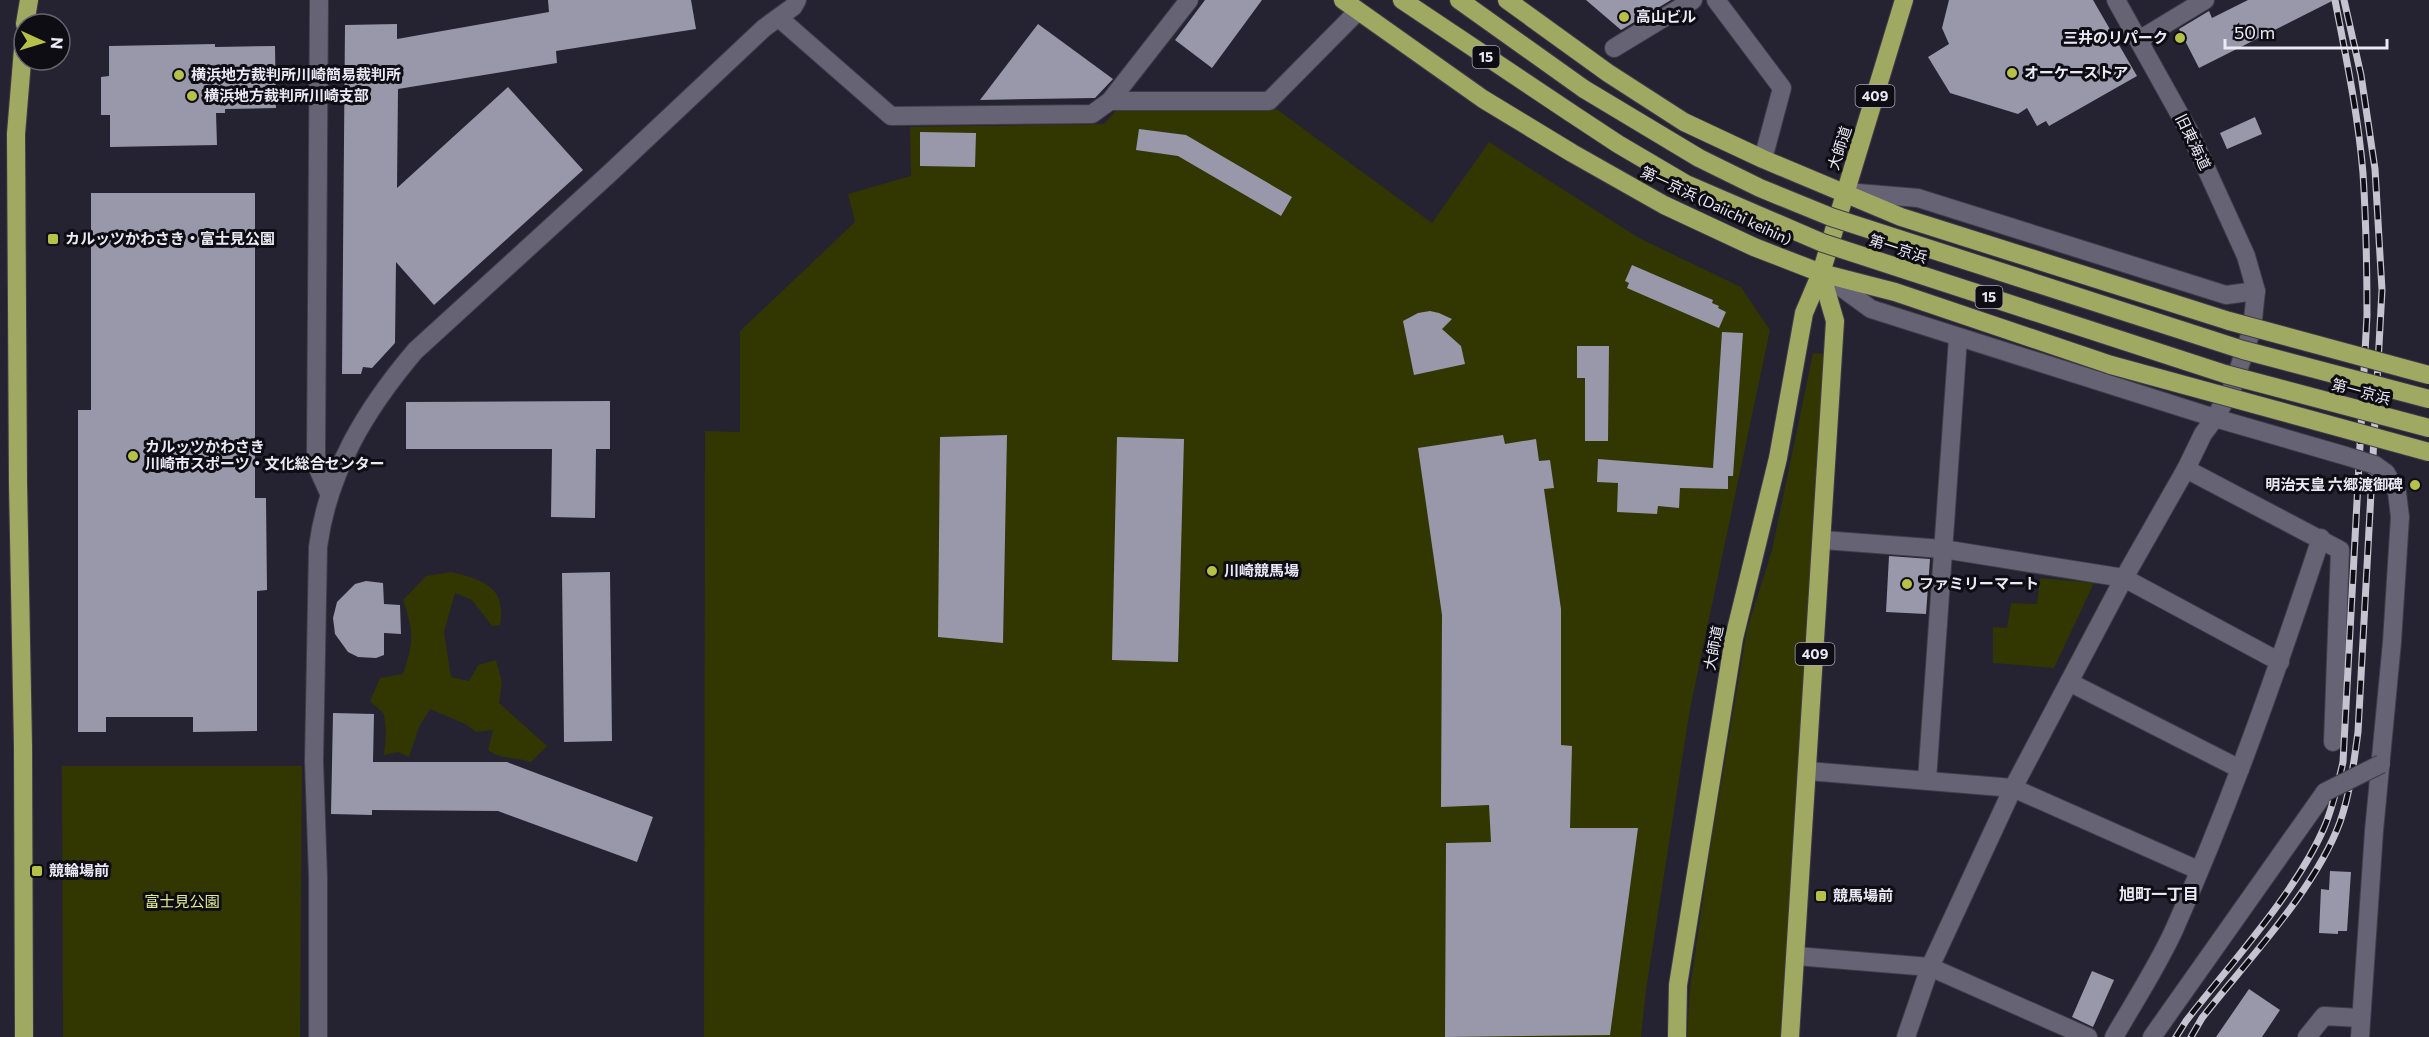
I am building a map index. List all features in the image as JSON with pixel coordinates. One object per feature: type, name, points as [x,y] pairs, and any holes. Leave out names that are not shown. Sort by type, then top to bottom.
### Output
[{"type":"highway","name":"第一京浜 (Daiichi keihin)","points":[[1343,0],[1483,99],[1572,153],[1664,205],[1754,247],[1821,273],[1895,292],[2111,365],[2429,452]]},
{"type":"highway","name":"第一京浜","points":[[1401,0],[1618,144],[1686,184],[1823,243],[2225,374],[2429,428]]},
{"type":"highway","name":"第一京浜","points":[[1459,0],[1584,89],[1699,158],[1760,188],[1831,217],[2243,350],[2429,399]]},
{"type":"highway","points":[[1508,0],[1608,73],[1684,122],[1762,159],[1901,217],[2229,321],[2429,375]]},
{"type":"highway","name":"大師道","points":[[1677,1037],[1678,985],[1734,638],[1778,458],[1804,313],[1821,273],[1904,0]]},
{"type":"highway","points":[[21,72],[16,135],[24,1037]]},
{"type":"highway","name":"409","points":[[1790,1037],[1835,321],[1821,273]]},
{"type":"street","points":[[318,0],[316,454],[319,471],[329,493]]},
{"type":"street","points":[[318,1037],[318,877],[314,761],[318,558],[322,516],[341,465],[364,419],[389,382],[415,351],[610,173],[764,28],[793,7],[796,0]]},
{"type":"street","points":[[779,18],[891,116],[1092,114],[1110,101],[1189,0]]},
{"type":"street","points":[[1614,48],[1693,0]]},
{"type":"street","points":[[1716,0],[1782,88],[1762,159]]},
{"type":"street","name":"旧東海道","points":[[2115,0],[2190,133],[2246,256],[2256,291]]},
{"type":"street","points":[[2139,40],[2205,0]]},
{"type":"street","points":[[1110,101],[1269,101],[1358,10]]},
{"type":"street","points":[[1844,192],[1918,198],[2226,295],[2256,291],[2252,329],[2233,386],[2203,434],[2186,469],[2124,578],[2013,788],[1930,967],[1906,1037]]},
{"type":"street","points":[[1821,273],[1871,309],[2215,418],[2375,465],[2385,473],[2398,496],[2400,517],[2381,764],[2373,831],[2360,1037]]},
{"type":"street","points":[[1927,780],[1958,338]]},
{"type":"street","points":[[2186,469],[2340,550],[2333,742]]},
{"type":"street","points":[[2114,1037],[2173,931],[2240,770],[2280,662],[2321,538]]},
{"type":"street","points":[[1822,540],[1943,549],[2124,578],[2280,662]]},
{"type":"street","points":[[2069,682],[2240,770]]},
{"type":"street","points":[[2152,1037],[2325,792],[2381,764]]},
{"type":"street","points":[[1808,771],[2013,788],[2198,870]]},
{"type":"street","points":[[1796,956],[1930,967],[2088,1037]]},
{"type":"street","points":[[2307,1037],[2324,1016],[2360,1018]]},
{"type":"green space","name":"川崎競馬場","points":[[1119,107],[1275,108],[1432,223],[1489,142],[1639,238],[1741,287],[1770,330],[1690,709],[1646,990],[1641,1037],[704,1037],[705,431],[740,432],[740,331],[855,222],[848,194],[911,176],[910,127],[1104,124]]},
{"type":"green space","points":[[1813,353],[1827,354],[1780,1037],[1687,1037],[1690,988],[1711,843],[1747,629],[1772,550]]},
{"type":"green space","points":[[451,572],[473,578],[490,587],[500,601],[501,612],[500,625],[492,626],[472,600],[455,593],[444,632],[451,677],[469,681],[478,665],[496,660],[502,682],[499,703],[547,746],[531,762],[503,757],[488,750],[493,730],[476,732],[465,724],[430,709],[419,727],[409,757],[398,752],[384,755],[386,733],[384,714],[370,701],[380,678],[403,674],[411,645],[411,629],[403,600],[426,576]]},
{"type":"green space","points":[[2040,578],[2094,583],[2054,668],[1993,663],[1993,627],[2007,628],[2011,603],[2037,604]]},
{"type":"green space","name":"富士見公園","points":[[62,766],[302,766],[300,1037],[63,1037]]},
{"type":"building","points":[[548,0],[691,0],[696,29],[556,51],[557,63],[398,89],[397,188],[508,87],[583,170],[434,305],[396,262],[395,343],[372,368],[363,367],[361,374],[342,374],[345,25],[397,24],[397,39],[549,12]]},
{"type":"building","points":[[1205,0],[1262,0],[1212,68],[1175,40]]},
{"type":"building","points":[[1586,0],[1671,0],[1621,30]]},
{"type":"building","name":"オーケーストア","points":[[1949,0],[2093,0],[2137,76],[2049,126],[2046,121],[2037,126],[2027,108],[2018,114],[1950,93],[1928,57],[1949,44],[1942,28]]},
{"type":"building","points":[[2248,0],[2334,0],[2199,68],[2179,29],[2209,11],[2212,18]]},
{"type":"building","points":[[1038,24],[1113,79],[1095,98],[980,100]]},
{"type":"building","points":[[215,44],[215,47],[275,46],[276,108],[225,109],[225,113],[216,113],[217,145],[110,147],[110,115],[101,115],[101,77],[109,76],[109,46]]},
{"type":"building","points":[[2255,117],[2262,134],[2227,149],[2220,133]]},
{"type":"building","points":[[1139,129],[1186,135],[1292,197],[1281,216],[1178,156],[1136,150]]},
{"type":"building","points":[[920,132],[976,133],[975,167],[920,166]]},
{"type":"building","points":[[91,193],[255,193],[255,498],[266,498],[267,590],[257,591],[257,731],[193,732],[193,717],[106,717],[106,732],[78,732],[78,410],[91,410]]},
{"type":"building","points":[[1632,265],[1713,300],[1712,303],[1726,312],[1719,328],[1627,288],[1629,283],[1625,281]]},
{"type":"building","points":[[1430,311],[1452,319],[1442,329],[1461,346],[1465,364],[1414,375],[1403,321],[1418,313]]},
{"type":"building","points":[[1722,332],[1743,333],[1733,476],[1728,476],[1728,489],[1680,488],[1679,508],[1658,506],[1657,514],[1617,512],[1618,483],[1597,482],[1598,459],[1713,468]]},
{"type":"building","points":[[1577,346],[1609,346],[1608,441],[1585,441],[1585,378],[1577,378]]},
{"type":"building","points":[[610,401],[610,449],[596,449],[595,518],[551,517],[552,449],[406,449],[406,402]]},
{"type":"building","points":[[1007,435],[1003,643],[938,637],[940,437]]},
{"type":"building","points":[[1503,435],[1505,444],[1536,439],[1539,461],[1550,460],[1554,488],[1544,489],[1561,609],[1561,745],[1572,746],[1570,828],[1638,828],[1610,1035],[1445,1037],[1446,843],[1491,842],[1489,805],[1441,807],[1442,615],[1418,448]]},
{"type":"building","points":[[1117,437],[1184,439],[1178,662],[1112,660]]},
{"type":"building","points":[[1889,556],[1930,559],[1926,614],[1886,612]]},
{"type":"building","points":[[610,572],[612,741],[564,742],[562,573]]},
{"type":"building","points":[[366,581],[383,583],[384,604],[400,605],[401,634],[384,633],[384,655],[376,658],[358,657],[348,652],[335,634],[333,618],[337,602],[355,584]]},
{"type":"building","points":[[333,713],[374,714],[373,762],[507,762],[653,817],[637,862],[498,811],[372,810],[372,815],[331,814]]},
{"type":"building","points":[[2330,871],[2351,872],[2347,931],[2338,931],[2338,934],[2319,933],[2321,889],[2329,890]]},
{"type":"building","points":[[2092,971],[2114,980],[2093,1027],[2072,1017]]},
{"type":"building","points":[[2249,989],[2280,1010],[2262,1037],[2216,1037]]},
{"type":"railway","points":[[2176,1037],[2297,878],[2324,828],[2343,762],[2367,280],[2361,151],[2335,0]]},
{"type":"railway","points":[[2191,1037],[2202,1018],[2278,924],[2314,874],[2340,822],[2355,755],[2382,290],[2375,169],[2361,75],[2344,0]]},
{"type":"place","name":"高山ビル","points":[[1624,17]]},
{"type":"place","name":"三井のリパーク","points":[[2180,38]]},
{"type":"place","name":"オーケーストア","points":[[2012,73]]},
{"type":"place","name":"横浜地方裁判所川崎簡易裁判所","points":[[179,75]]},
{"type":"place","name":"横浜地方裁判所川崎支部","points":[[192,96]]},
{"type":"place","name":"カルッツかわさき・富士見公園","points":[[53,239]]},
{"type":"place","name":"カルッツかわさき 川崎市スポーツ・文化総合センター","points":[[133,456]]},
{"type":"place","name":"明治天皇 六郷渡御碑","points":[[2415,485]]},
{"type":"place","name":"川崎競馬場","points":[[1212,571]]},
{"type":"place","name":"ファミリーマート","points":[[1907,584]]},
{"type":"place","name":"競輪場前","points":[[37,871]]},
{"type":"place","name":"競馬場前","points":[[1821,896]]},
{"type":"district","name":"旭町一丁目","points":[[2159,894]]}]
